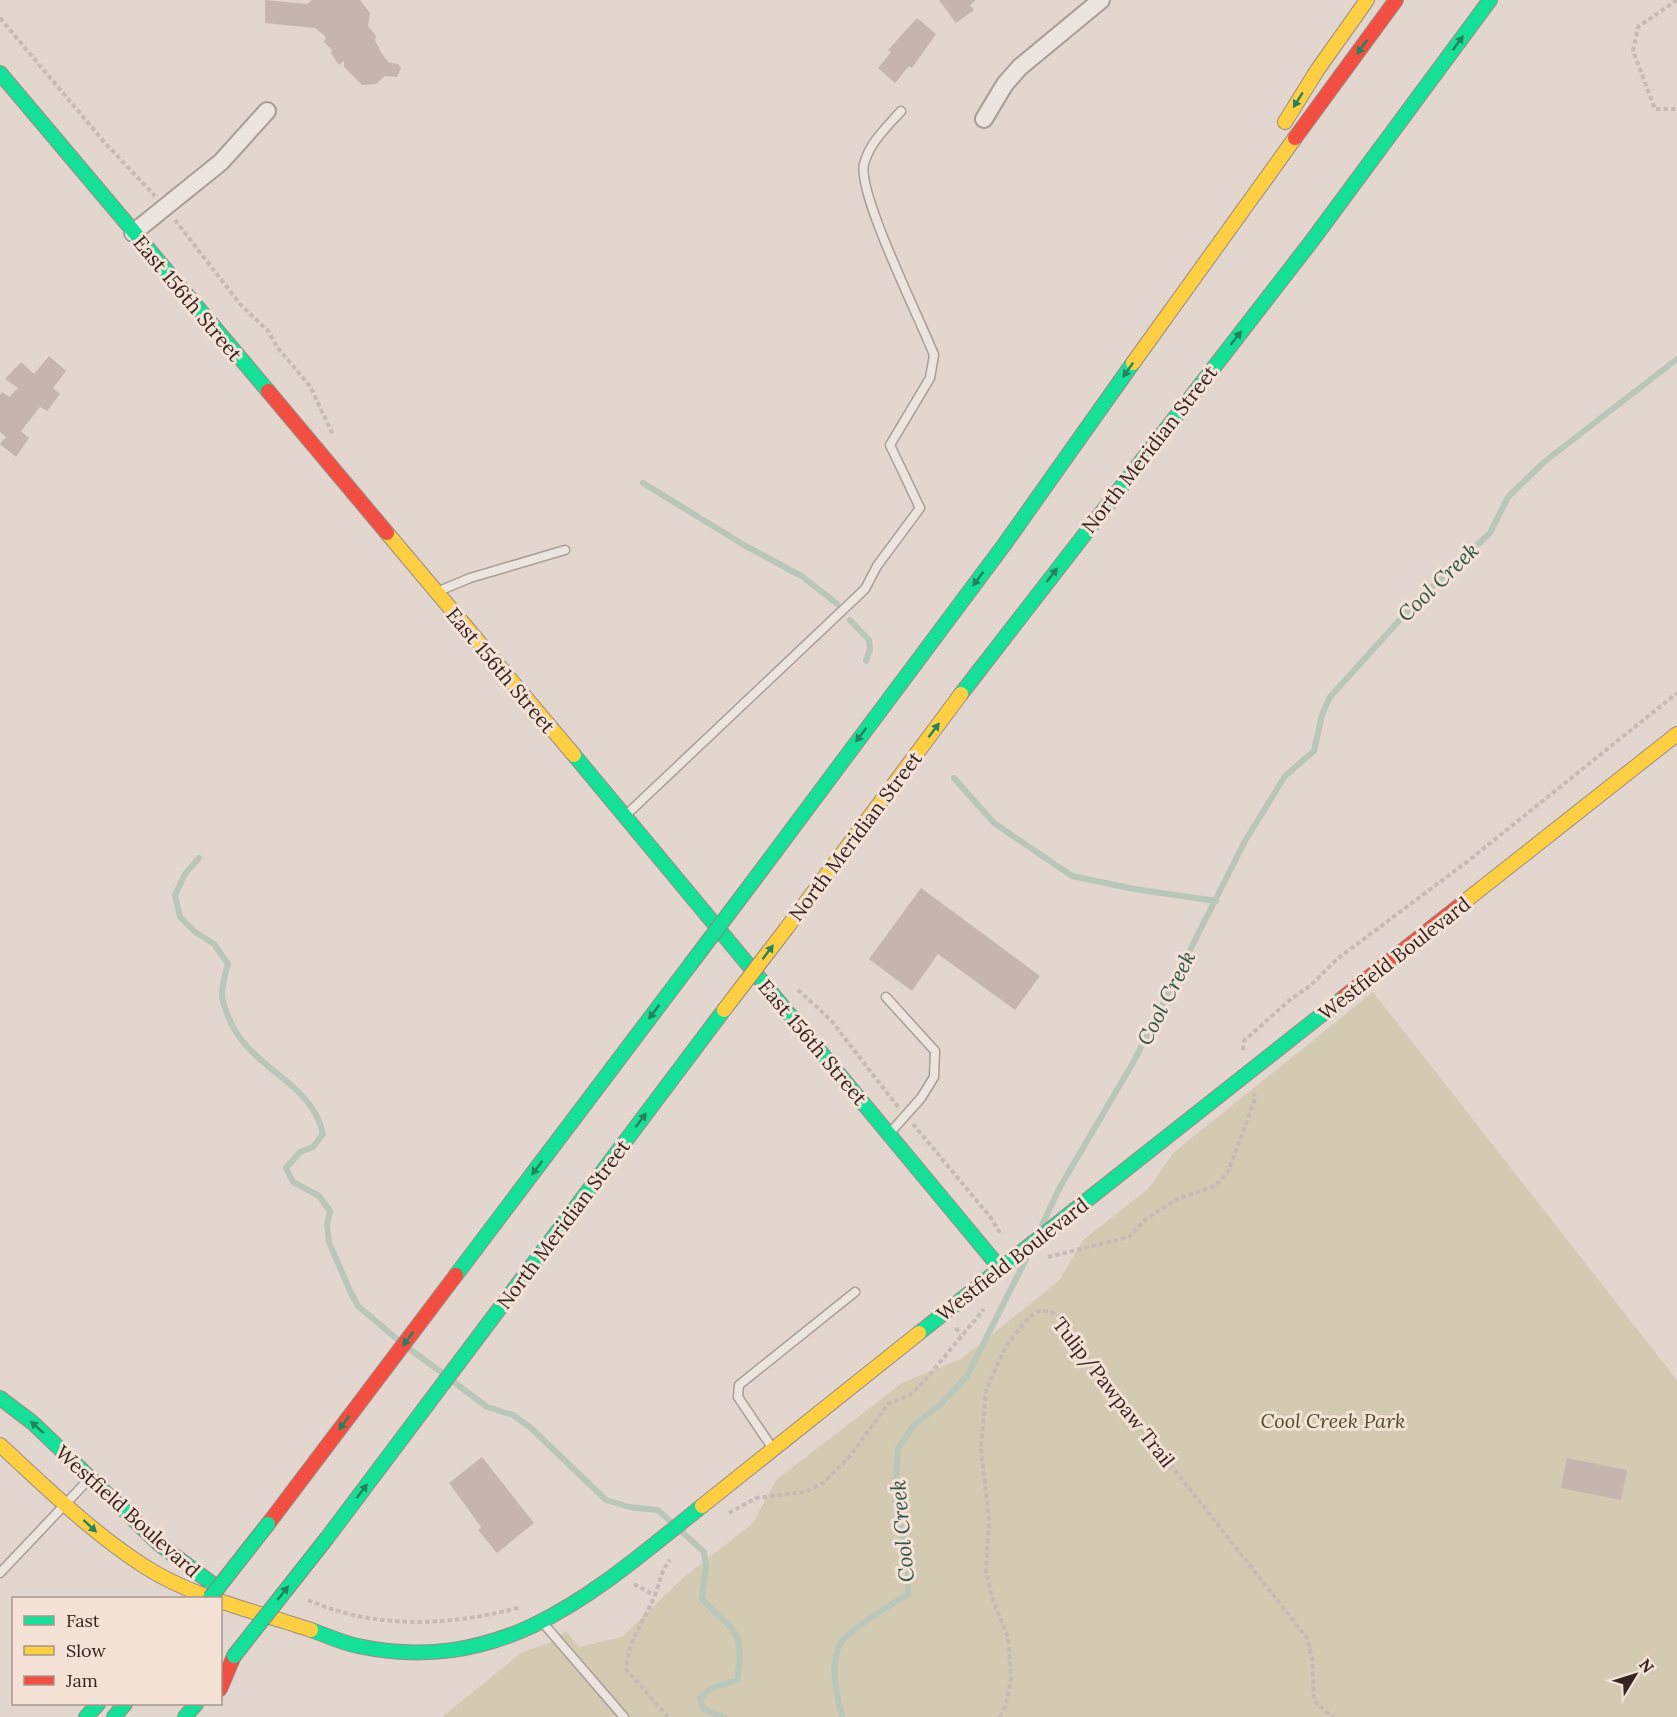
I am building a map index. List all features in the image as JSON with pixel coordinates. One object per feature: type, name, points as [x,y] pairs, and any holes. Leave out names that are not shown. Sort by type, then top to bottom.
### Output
[{"type":"main road","points":[[1280,130],[1317,69],[1367,0]]},
{"type":"main road","points":[[212,1597],[690,965],[1004,545],[1162,321],[1396,0]]},
{"type":"main road","name":"North Meridian Street","points":[[222,1671],[327,1538],[1016,621],[1311,242],[1490,0]]},
{"type":"main road","points":[[1311,242],[1488,27]]},
{"type":"main road","name":"East 156th Street","points":[[0,73],[625,816],[1000,1268]]},
{"type":"main road","points":[[1162,321],[1261,160]]},
{"type":"main road","name":"Westfield Boulevard","points":[[222,1599],[357,1646],[386,1651],[444,1652],[512,1637],[543,1623],[598,1589],[1016,1255],[1677,734]]},
{"type":"main road","name":"Westfield Boulevard","points":[[0,1398],[33,1423],[159,1544],[207,1582],[298,1625]]},
{"type":"main road","name":"Westfield Boulevard","points":[[0,1445],[98,1533],[145,1567],[180,1585],[215,1597]]},
{"type":"main road","points":[[222,1684],[234,1656]]},
{"type":"main road","points":[[86,1717],[97,1705]]},
{"type":"main road","points":[[114,1717],[124,1705]]},
{"type":"main road","points":[[185,1717],[195,1705]]},
{"type":"street","points":[[984,119],[1005,84],[1020,67],[1101,0]]},
{"type":"street","points":[[133,233],[221,162],[267,111]]},
{"type":"lane","points":[[625,816],[865,589],[876,566],[921,508],[891,445],[930,378],[934,355],[875,219],[863,167],[871,146],[901,111]]},
{"type":"lane","points":[[436,593],[470,578],[565,550]]},
{"type":"lane","points":[[886,997],[935,1051],[934,1077],[889,1134]]},
{"type":"lane","points":[[774,1449],[757,1429],[738,1397],[739,1385],[855,1292]]},
{"type":"lane","points":[[0,1574],[91,1478]]},
{"type":"lane","points":[[543,1623],[624,1717]]},
{"type":"path","points":[[1677,0],[1638,27],[1632,51],[1655,109],[1677,109]]},
{"type":"path","points":[[0,18],[105,143],[142,179],[240,304],[269,332],[277,347],[310,386],[336,442]]},
{"type":"path","points":[[793,987],[817,1004],[830,1019],[998,1228],[1001,1238]]},
{"type":"path","points":[[726,1514],[756,1498],[805,1492],[823,1483],[849,1456],[888,1404],[910,1395],[921,1385],[991,1302]]},
{"type":"path","name":"Tulip/Pawpaw Trail","points":[[1000,1717],[1006,1705],[1011,1678],[1008,1638],[993,1601],[986,1571],[989,1520],[981,1448],[983,1409],[987,1390],[1006,1346],[1030,1316],[1039,1311],[1050,1311],[1061,1319],[1077,1346],[1307,1638],[1312,1658],[1314,1701],[1333,1717]]},
{"type":"path","points":[[668,1717],[626,1669],[631,1641],[654,1595],[662,1571],[676,1555]]},
{"type":"path","points":[[633,1583],[654,1595]]},
{"type":"path","points":[[306,1599],[326,1608],[377,1620],[418,1623],[465,1619],[526,1606]]},
{"type":"green space","name":"Cool Creek Park","points":[[1373,992],[1677,1380],[1677,1717],[442,1717],[521,1653],[551,1642],[566,1631],[579,1647],[622,1637],[683,1578],[753,1523],[776,1480],[902,1383],[961,1359],[1059,1281],[1083,1240],[1149,1188],[1173,1153]]},
{"type":"building","points":[[265,0],[307,4],[312,0],[360,0],[370,13],[368,26],[376,36],[375,40],[381,52],[388,62],[398,64],[401,68],[397,77],[385,76],[376,84],[362,85],[344,67],[344,61],[339,65],[331,53],[332,50],[324,42],[326,37],[315,28],[265,23]]},
{"type":"building","points":[[939,0],[976,0],[970,5],[974,10],[956,23]]},
{"type":"building","points":[[917,18],[936,34],[912,68],[909,66],[895,83],[878,68],[891,52],[888,50]]},
{"type":"building","points":[[49,356],[66,371],[53,388],[60,394],[47,411],[40,407],[21,431],[29,438],[16,457],[0,444],[6,437],[0,432],[0,395],[2,392],[9,397],[18,388],[5,379],[21,362],[34,374]]},
{"type":"building","points":[[921,888],[1040,976],[1015,1010],[938,954],[912,991],[869,959]]},
{"type":"building","points":[[482,1457],[534,1523],[497,1553],[478,1530],[481,1527],[449,1483]]},
{"type":"building","points":[[1567,1458],[1627,1470],[1621,1500],[1561,1488]]},
{"type":"waterway","name":"Cool Creek","points":[[1042,1225],[1060,1187],[1134,1061],[1245,841],[1285,776],[1314,751],[1322,715],[1330,697],[1415,603],[1490,533],[1508,497],[1544,462],[1677,359]]},
{"type":"waterway","points":[[643,483],[744,545],[803,577],[837,604]]},
{"type":"waterway","points":[[850,620],[869,640],[870,649],[866,661]]},
{"type":"waterway","points":[[954,778],[994,823],[1072,876],[1134,889],[1216,901]]},
{"type":"waterway","points":[[199,858],[185,874],[175,895],[180,917],[195,932],[214,944],[228,964],[222,998],[236,1032],[248,1048],[306,1099],[316,1115],[323,1134],[313,1147],[300,1152],[286,1168],[293,1182],[319,1196],[330,1211],[327,1225],[329,1242],[358,1306],[398,1340]]},
{"type":"waterway","name":"Cool Creek","points":[[842,1717],[834,1671],[840,1644],[861,1625],[908,1594],[908,1563],[895,1494],[898,1448],[914,1425],[941,1404],[967,1376],[1026,1259]]},
{"type":"waterway","points":[[411,1350],[441,1372]]},
{"type":"waterway","points":[[454,1382],[487,1407],[513,1415],[531,1428],[606,1500],[629,1507],[658,1510],[704,1552],[706,1566],[702,1599],[730,1626],[738,1640],[740,1650],[737,1680],[712,1688],[700,1698],[703,1709],[724,1717]]},
{"type":"traffic: fast","points":[[961,694],[1311,242],[1490,0]]},
{"type":"traffic: fast","points":[[0,73],[268,391]]},
{"type":"traffic: fast","points":[[751,884],[1004,545],[1133,363]]},
{"type":"traffic: fast","points":[[574,755],[1000,1268]]},
{"type":"traffic: fast","points":[[690,965],[751,884]]},
{"type":"traffic: fast","points":[[456,1275],[690,965]]},
{"type":"traffic: fast","points":[[919,1333],[1344,997]]},
{"type":"traffic: fast","points":[[327,1538],[724,1010]]},
{"type":"traffic: fast","points":[[0,1398],[33,1423],[159,1544],[218,1588]]},
{"type":"traffic: fast","points":[[311,1630],[358,1646],[411,1652],[459,1649],[504,1637],[546,1619],[586,1595],[625,1568],[702,1506]]},
{"type":"traffic: fast","points":[[211,1597],[268,1524]]},
{"type":"traffic: fast","points":[[234,1656],[327,1538]]},
{"type":"traffic: fast","points":[[86,1717],[97,1705]]},
{"type":"traffic: fast","points":[[114,1717],[124,1705]]},
{"type":"traffic: fast","points":[[185,1717],[195,1705]]},
{"type":"traffic: slow","points":[[1285,122],[1318,69],[1367,0]]},
{"type":"traffic: slow","points":[[1133,363],[1295,138]]},
{"type":"traffic: slow","points":[[387,533],[574,755]]},
{"type":"traffic: slow","points":[[786,929],[961,694]]},
{"type":"traffic: slow","points":[[1459,906],[1677,734]]},
{"type":"traffic: slow","points":[[724,1010],[786,929]]},
{"type":"traffic: slow","points":[[702,1506],[919,1333]]},
{"type":"traffic: slow","points":[[0,1445],[87,1524],[124,1553],[162,1577],[209,1597]]},
{"type":"traffic: slow","points":[[222,1602],[311,1630]]},
{"type":"traffic: jam","points":[[1295,138],[1396,0]]},
{"type":"traffic: jam","points":[[268,391],[387,533]]},
{"type":"traffic: jam","points":[[1344,997],[1459,906]]},
{"type":"traffic: jam","points":[[268,1524],[456,1275]]},
{"type":"traffic: jam","points":[[222,1684],[234,1656]]}]
